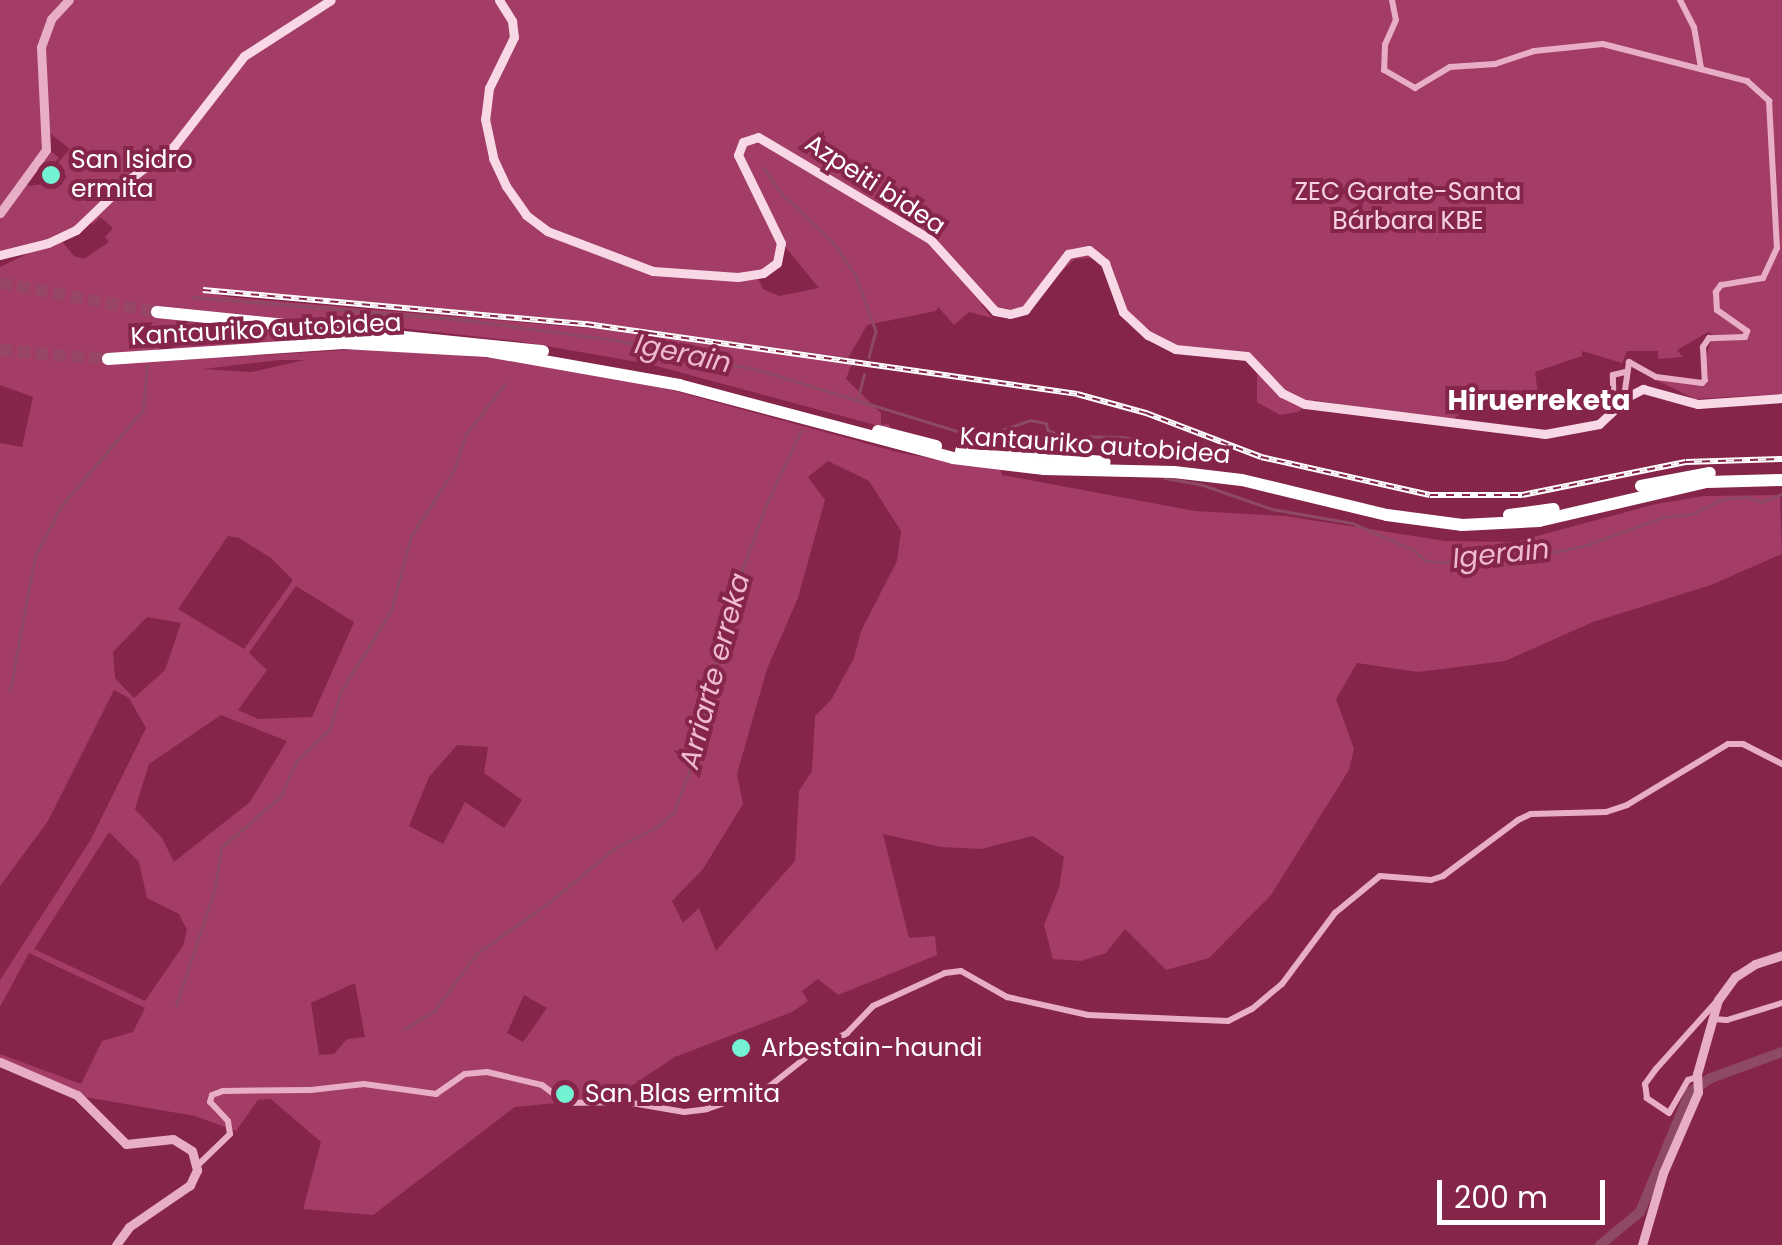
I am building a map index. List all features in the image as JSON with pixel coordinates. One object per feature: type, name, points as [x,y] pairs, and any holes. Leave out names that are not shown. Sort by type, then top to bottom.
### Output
[{"type":"highway","name":"Kantauriko autobidea","points":[[157,312],[553,352],[729,388],[944,448],[1046,460],[1209,467],[1437,515],[1526,514],[1690,476],[1782,472]]},
{"type":"highway","name":"Kantauriko autobidea","points":[[108,359],[342,344],[487,352],[666,382],[953,458],[1044,469],[1174,472],[1242,480],[1410,520],[1462,525],[1539,520],[1708,482],[1782,480]]},
{"type":"main road","points":[[0,264],[80,227],[128,180],[176,145],[244,56],[331,0]]},
{"type":"main road","name":"Azpeiti bidea","points":[[499,0],[512,21],[514,35],[486,101],[493,158],[526,215],[551,234],[586,248],[665,274],[736,278],[769,270],[781,257],[782,246],[738,155],[742,143],[758,137],[930,239],[979,298],[1003,314],[1025,310],[1068,254],[1081,248],[1100,257],[1123,312],[1148,335],[1175,349],[1247,356],[1282,393],[1305,404],[1545,434],[1587,429],[1640,390]]},
{"type":"main road","points":[[0,255],[30,250]]},
{"type":"main road","points":[[1640,390],[1662,392],[1698,404],[1782,398]]},
{"type":"street","points":[[0,213],[46,150],[42,42],[53,16],[70,0]]},
{"type":"street","points":[[1392,0],[1396,12],[1385,45],[1384,70],[1415,88],[1450,67],[1495,64],[1566,46],[1611,44],[1755,85],[1769,101],[1777,248],[1763,278],[1718,287],[1717,310],[1747,330],[1739,339],[1709,338],[1702,347],[1704,382],[1656,377],[1629,362],[1624,400]]},
{"type":"street","points":[[1680,0],[1694,27],[1701,68]]},
{"type":"street","points":[[1614,412],[1613,376],[1625,372]]},
{"type":"street","points":[[1626,382],[1640,390]]},
{"type":"street","points":[[116,1245],[128,1227],[190,1185],[197,1166],[230,1134],[228,1121],[210,1102],[217,1092],[368,1084],[436,1094],[463,1075],[483,1072],[542,1085],[566,1102],[626,1102],[695,1111],[766,1089],[818,1048],[847,1034],[885,999],[945,973],[961,971],[1008,998],[1088,1015],[1228,1021],[1282,984],[1335,913],[1373,879],[1394,875],[1431,880],[1443,876],[1530,814],[1585,814],[1627,805],[1728,744],[1743,744],[1782,764]]},
{"type":"street","points":[[1697,1083],[1688,1080],[1669,1113],[1647,1098],[1644,1084],[1735,978],[1756,964],[1782,955]]},
{"type":"street","points":[[1642,1245],[1663,1173],[1697,1083],[1718,1000]]},
{"type":"street","points":[[1713,1020],[1727,1020],[1782,1003]]},
{"type":"street","points":[[0,1062],[78,1095],[124,1142],[134,1146],[179,1141],[190,1148],[197,1166]]},
{"type":"green space","name":"ZEC Garate-Santa Bárbara KBE","points":[[0,0],[1782,0],[1782,394],[1695,399],[1654,379],[1705,385],[1704,362],[1713,335],[1708,332],[1677,350],[1683,357],[1658,359],[1658,351],[1627,351],[1622,363],[1582,351],[1582,356],[1535,372],[1540,408],[1472,405],[1449,422],[1314,400],[1298,412],[1280,415],[1257,402],[1257,363],[1173,344],[1151,334],[1127,310],[1106,257],[1075,259],[1019,311],[981,304],[992,318],[969,312],[954,325],[938,307],[936,311],[867,325],[848,358],[580,321],[203,291],[229,297],[599,329],[852,363],[846,379],[881,413],[881,425],[889,424],[890,429],[649,364],[517,341],[400,328],[250,317],[183,321],[161,333],[164,340],[168,333],[172,340],[186,332],[184,325],[189,322],[211,324],[155,350],[110,364],[381,348],[491,358],[657,386],[901,453],[1001,470],[1002,475],[1195,511],[1285,516],[1446,541],[1515,542],[1656,504],[1704,496],[1780,495],[1782,554],[1711,585],[1593,622],[1505,661],[1418,672],[1357,663],[1336,699],[1354,749],[1349,770],[1271,895],[1209,958],[1166,970],[1125,929],[1106,953],[1081,961],[1053,959],[1044,925],[1059,888],[1064,857],[1033,836],[981,849],[941,847],[883,834],[909,938],[935,936],[937,955],[838,995],[818,979],[802,991],[808,1001],[792,1012],[675,1057],[628,1088],[628,1096],[515,1107],[373,1215],[303,1209],[321,1142],[271,1099],[258,1100],[236,1131],[195,1116],[67,1094],[0,1066],[0,1054],[81,1084],[102,1041],[133,1032],[145,1008],[29,953],[0,1007],[0,980],[90,841],[146,728],[129,698],[114,690],[48,821],[0,886],[0,443],[22,447],[33,397],[0,385],[0,267],[33,251],[0,252]],"holes":[[[50,133],[70,149],[56,165],[67,177],[57,187],[52,183],[25,183],[39,165],[46,172],[59,158],[52,152],[41,165]],[[100,217],[113,228],[105,237],[109,242],[84,259],[74,256],[61,240],[88,219],[93,224]],[[782,243],[819,288],[779,296],[763,289],[757,276],[782,253]],[[280,360],[304,360],[252,372],[203,369]],[[828,461],[869,481],[901,531],[897,561],[861,631],[854,658],[831,700],[815,716],[812,771],[799,791],[795,861],[716,951],[699,908],[683,923],[672,901],[703,869],[743,804],[737,774],[767,669],[798,598],[825,500],[808,477]],[[228,536],[239,538],[271,558],[293,580],[244,649],[178,609]],[[296,586],[354,622],[312,717],[258,719],[238,710],[267,670],[249,653]],[[147,617],[181,623],[165,670],[134,698],[115,678],[113,652]],[[221,715],[287,741],[250,802],[174,862],[162,838],[135,809],[149,764]],[[457,745],[488,747],[484,773],[522,800],[504,828],[465,802],[443,844],[409,826],[429,777]],[[109,832],[139,862],[147,898],[179,914],[187,930],[183,946],[145,1001],[34,949]],[[355,983],[365,1037],[347,1039],[334,1054],[319,1055],[311,1003]],[[524,995],[547,1008],[523,1042],[507,1033]]]},
{"type":"green space","points":[[231,326],[410,339],[159,354],[209,331]]},
{"type":"waterway","points":[[764,168],[782,194],[833,242],[856,276],[876,331],[869,357]]},
{"type":"waterway","name":"Igerain","points":[[193,297],[465,320],[615,340],[759,370],[967,434],[993,433],[1030,420],[1046,423],[1048,430],[1061,436],[1123,437],[1159,446]]},
{"type":"waterway","name":"Igerain","points":[[10,690],[35,557],[61,506],[143,410],[147,366]]},
{"type":"waterway","points":[[858,397],[864,375]]},
{"type":"waterway","points":[[176,1006],[215,889],[221,848],[280,797],[296,762],[330,729],[340,693],[391,611],[411,536],[454,470],[466,434],[505,384]]},
{"type":"waterway","name":"Arriarte erreka","points":[[404,1029],[434,1011],[476,954],[551,901],[615,848],[655,828],[674,812],[698,748],[718,647],[742,570],[765,507],[801,431]]},
{"type":"waterway","name":"Igerain","points":[[1165,478],[1200,484],[1272,509],[1352,523],[1414,550],[1426,561],[1443,562],[1535,556],[1587,545],[1663,517],[1692,514],[1723,499],[1748,497],[1761,502],[1782,494]]},
{"type":"waterway","points":[[1600,1245],[1640,1212],[1690,1092],[1711,1078],[1782,1052]]},
{"type":"tunnel","points":[[0,283],[157,312]]},
{"type":"tunnel","points":[[0,350],[108,359]]},
{"type":"railway","points":[[203,290],[586,324],[1077,394],[1146,413],[1261,457],[1430,495],[1522,495],[1686,462],[1782,459]]},
{"type":"place","name":"San Isidro ermita","points":[[51,175]]},
{"type":"place","name":"Arbestain-haundi","points":[[741,1048]]},
{"type":"place","name":"San Blas ermita","points":[[565,1094]]},
{"type":"district","name":"Hiruerreketa","points":[[1539,401]]}]
